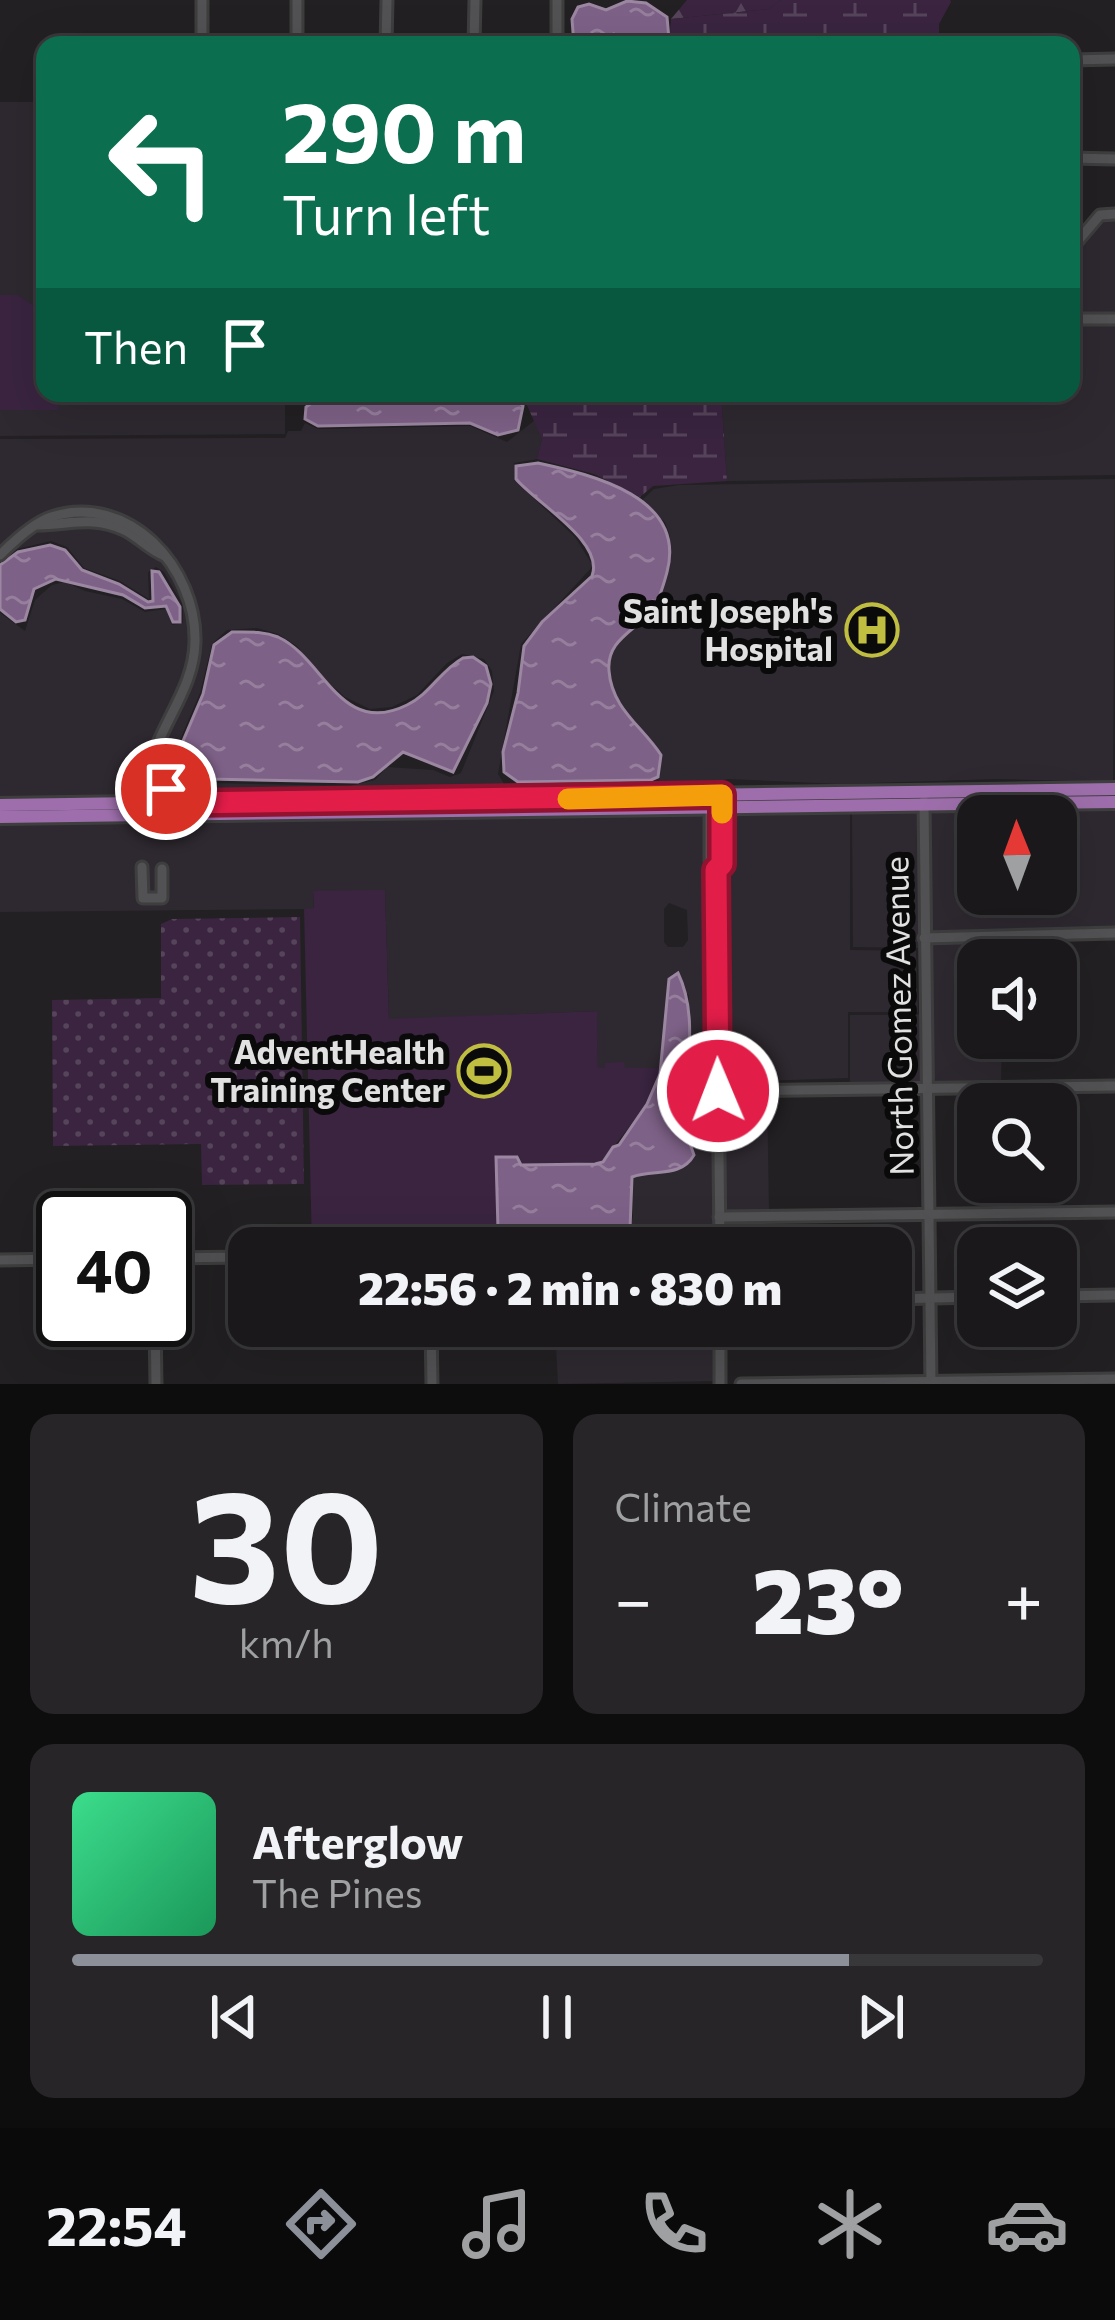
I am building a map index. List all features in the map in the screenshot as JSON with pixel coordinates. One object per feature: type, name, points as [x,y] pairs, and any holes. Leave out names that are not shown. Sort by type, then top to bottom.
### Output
[{"type":"main road","points":[[0,817],[1115,789]]},
{"type":"main road","points":[[924,797],[1115,802]]},
{"type":"main road","points":[[0,806],[125,804],[153,810],[184,803],[716,800]]},
{"type":"street","points":[[202,0],[202,36]]},
{"type":"street","points":[[297,0],[297,36]]},
{"type":"street","points":[[386,36],[387,0]]},
{"type":"street","points":[[474,36],[475,0]]},
{"type":"street","points":[[557,0],[557,36]]},
{"type":"street","points":[[1080,60],[1115,59]]},
{"type":"street","points":[[1080,158],[1115,159]]},
{"type":"street","points":[[1080,238],[1100,215],[1115,214]]},
{"type":"street","points":[[1080,319],[1115,319]]},
{"type":"street","points":[[0,555],[44,519],[67,513],[108,516],[146,534],[165,556],[189,604],[195,647],[187,685],[154,759],[153,810]]},
{"type":"street","points":[[154,774],[184,803]]},
{"type":"street","points":[[125,804],[140,794],[154,774]]},
{"type":"street","name":"North Gomez Avenue","points":[[924,797],[931,1383]]},
{"type":"street","points":[[716,800],[710,862],[716,870],[719,1227]]},
{"type":"street","points":[[142,867],[143,898],[162,898],[161,869]]},
{"type":"street","points":[[924,938],[1115,933]]},
{"type":"street","points":[[718,1091],[1115,1085]]},
{"type":"street","points":[[719,1217],[1115,1212]]},
{"type":"street","points":[[192,1258],[228,1258]]},
{"type":"street","points":[[0,1260],[36,1259]]},
{"type":"street","points":[[1077,1296],[1115,1295]]},
{"type":"street","points":[[912,1298],[957,1297]]},
{"type":"street","points":[[155,1347],[156,1384]]},
{"type":"street","points":[[431,1347],[432,1384]]},
{"type":"street","points":[[720,1347],[720,1384]]},
{"type":"street","points":[[741,1384],[1115,1379]]},
{"type":"shaded area","points":[[0,102],[36,102],[36,402],[285,402],[285,434],[0,436]]},
{"type":"shaded area","points":[[1102,219],[1115,219],[1115,315],[1080,315],[1080,243]]},
{"type":"shaded area","points":[[1080,323],[1115,323],[1115,475],[727,481],[722,402],[1080,402]]},
{"type":"shaded area","points":[[535,420],[542,439],[537,459],[514,463],[514,480],[575,537],[593,566],[521,644],[498,774],[510,794],[532,794],[537,787],[655,782],[658,790],[698,791],[488,797],[185,799],[168,787],[158,759],[194,677],[198,630],[189,592],[162,543],[128,519],[84,509],[43,515],[0,549],[0,439],[285,438],[288,431],[301,431],[305,423],[318,429],[470,426],[507,442]],"holes":[[[257,628],[297,646],[345,697],[370,709],[392,707],[417,695],[462,654],[484,659],[492,671],[494,691],[461,773],[450,777],[433,770],[387,767],[375,780],[350,786],[206,783],[193,776],[182,759],[180,740],[200,693],[212,644],[227,630]]]},
{"type":"shaded area","name":"Saint Joseph's Hospital","points":[[1115,479],[1113,782],[996,779],[839,784],[728,779],[659,787],[661,767],[644,733],[626,717],[608,674],[613,648],[655,606],[667,572],[670,536],[665,522],[641,501],[654,489]]},
{"type":"shaded area","points":[[70,524],[110,528],[166,563],[189,616],[187,675],[135,793],[124,800],[0,801],[0,613],[25,631],[35,600],[52,585],[65,582],[122,599],[145,612],[166,609],[172,625],[183,623],[183,605],[164,572],[156,567],[148,572],[149,599],[120,581],[84,568],[67,547],[51,541],[17,549],[0,561],[34,532]]},
{"type":"shaded area","points":[[1077,806],[1115,806],[1115,929],[928,934],[928,807],[957,807],[957,915],[1077,915]]},
{"type":"shaded area","points":[[921,807],[921,1012],[918,948],[853,947],[852,811]]},
{"type":"shaded area","points":[[707,810],[716,1227],[630,1227],[632,1177],[660,1172],[691,1146],[685,1123],[689,996],[672,974],[661,1068],[598,1068],[596,1011],[389,1020],[385,891],[313,892],[314,909],[0,912],[0,821]],"holes":[[[669,903],[687,910],[688,940],[683,947],[668,947],[664,942],[664,909]]]},
{"type":"shaded area","points":[[850,814],[850,950],[916,951],[918,1012],[848,1012],[848,1078],[729,1082],[729,816]]},
{"type":"shaded area","points":[[957,941],[957,1059],[1002,1059],[1001,1083],[928,1083],[928,942]]},
{"type":"shaded area","points":[[921,1012],[921,1084],[850,1085],[850,1015]]},
{"type":"shaded area","points":[[767,1094],[769,1212],[723,1213],[722,1095]]},
{"type":"shaded area","points":[[556,1347],[717,1347],[717,1381],[558,1384]]},
{"type":"green space","points":[[687,0],[781,0],[769,9],[671,19]]},
{"type":"green space","points":[[781,0],[951,2],[939,24],[939,36],[670,36],[671,19],[769,9]]},
{"type":"green space","points":[[0,295],[17,295],[36,307],[36,402],[58,402],[58,410],[0,410]]},
{"type":"green space","points":[[722,402],[727,481],[653,486],[640,497],[594,474],[537,459],[542,439],[526,403]]},
{"type":"green space","name":"AdventHealth Training Center","points":[[385,890],[389,1019],[597,1011],[598,1068],[624,1062],[625,1068],[661,1068],[647,1104],[602,1162],[520,1165],[517,1157],[496,1158],[498,1227],[312,1227],[304,909],[314,908],[313,891]]},
{"type":"green space","points":[[300,917],[304,1184],[202,1185],[201,1144],[53,1146],[52,1000],[161,998],[161,924],[172,919]]},
{"type":"water","points":[[627,1],[646,3],[667,17],[669,36],[573,36],[572,19],[578,7],[589,4],[606,10]]},
{"type":"water","points":[[313,402],[519,402],[523,406],[518,430],[498,435],[470,423],[318,426],[305,419],[306,407]]},
{"type":"water","points":[[538,463],[631,494],[663,525],[669,546],[660,595],[648,615],[618,642],[609,660],[616,696],[661,755],[658,777],[651,780],[518,782],[504,772],[503,752],[524,646],[542,622],[592,576],[593,563],[579,537],[516,479],[516,466]]},
{"type":"water","points":[[50,545],[65,550],[82,570],[148,602],[153,601],[152,571],[159,572],[180,607],[180,622],[173,622],[166,606],[145,608],[123,595],[56,579],[34,589],[25,620],[16,622],[0,609],[0,565],[18,552]]},
{"type":"water","points":[[232,632],[278,637],[294,647],[349,704],[365,711],[384,712],[407,705],[455,663],[473,657],[486,666],[491,684],[487,703],[453,772],[403,752],[373,777],[358,782],[208,779],[188,765],[183,741],[203,694],[214,645]]},
{"type":"water","points":[[678,973],[686,995],[690,1042],[686,1112],[694,1155],[674,1170],[632,1177],[630,1227],[498,1227],[496,1157],[517,1157],[521,1165],[595,1164],[619,1145],[647,1104],[660,1074],[669,979]]},
{"type":"slow traffic","points":[[568,799],[722,795],[722,813]]},
{"type":"place","name":"Saint Joseph's Hospital","points":[[872,630]]},
{"type":"place","name":"AdventHealth Training Center","points":[[484,1071]]},
{"type":"route","points":[[166,789],[184,803],[722,795],[722,864],[716,870],[718,1091]]}]
